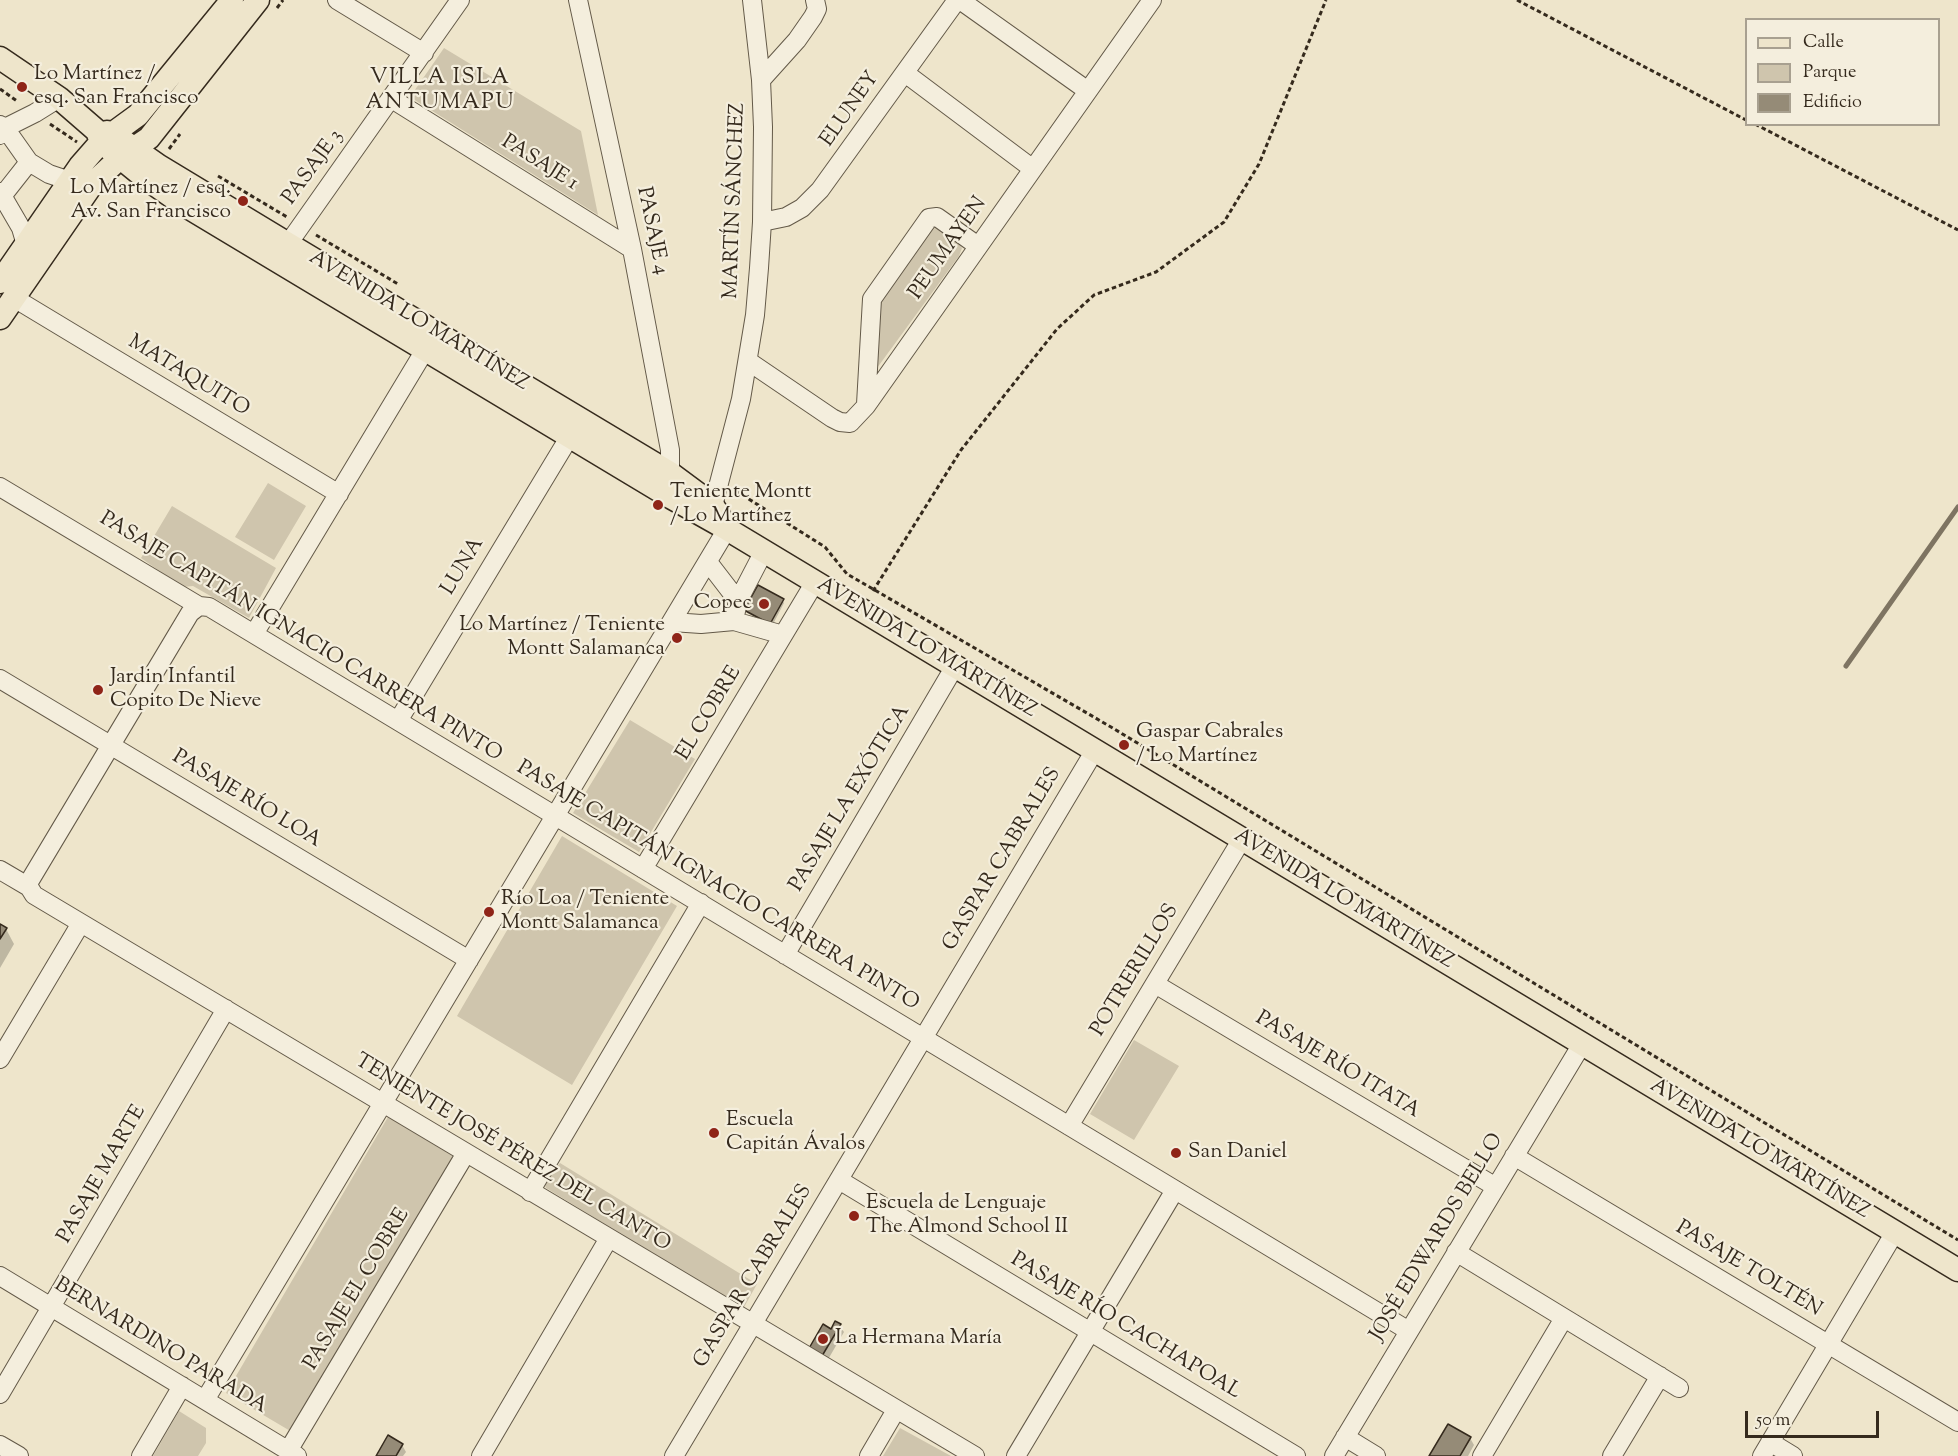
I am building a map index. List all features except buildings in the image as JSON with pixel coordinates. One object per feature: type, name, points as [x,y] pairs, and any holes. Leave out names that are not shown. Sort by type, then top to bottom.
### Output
[{"type":"main road","points":[[0,318],[7,290],[26,245],[80,166],[104,135],[132,121],[148,105],[232,0]]},
{"type":"main road","points":[[7,290],[93,183],[155,131],[258,0]]},
{"type":"main road","name":"AVENIDA LO MARTÍNEZ","points":[[0,58],[59,98],[128,152],[159,166],[670,473],[713,506],[727,529]]},
{"type":"main road","name":"AVENIDA LO MARTÍNEZ","points":[[128,152],[144,177],[181,203],[1958,1270]]},
{"type":"street","points":[[337,0],[424,52]]},
{"type":"street","name":"PASAJE 3","points":[[288,244],[460,0]]},
{"type":"street","name":"PASAJE 4","points":[[578,0],[632,249],[670,450],[670,473]]},
{"type":"street","name":"MARTÍN SÁNCHEZ","points":[[713,506],[739,409],[755,315],[762,222],[763,139],[761,80],[752,0]]},
{"type":"street","points":[[761,80],[797,40],[813,18],[816,9],[815,0]]},
{"type":"street","points":[[959,0],[1088,91]]},
{"type":"street","name":"ELUNEY","points":[[762,222],[786,217],[802,208],[820,190],[959,0]]},
{"type":"street","name":"PEUMAYEN","points":[[748,361],[840,422],[850,423],[866,405],[1033,169],[1148,1]]},
{"type":"street","points":[[904,73],[1033,169]]},
{"type":"street","points":[[59,98],[2,129],[29,162],[49,174],[70,181]]},
{"type":"street","name":"PASAJE 1","points":[[392,99],[632,249]]},
{"type":"street","points":[[26,245],[21,228],[1,194],[29,162]]},
{"type":"street","points":[[866,405],[872,300],[929,218],[937,217],[978,246]]},
{"type":"street","name":"MATAQUITO","points":[[7,290],[339,494]]},
{"type":"street","points":[[254,634],[425,350]]},
{"type":"street","name":"LUNA","points":[[398,721],[570,436]]},
{"type":"street","name":"PASAJE CAPITÁN IGNACIO CARRERA PINTO","points":[[0,487],[199,606],[209,607],[1409,1331]]},
{"type":"street","points":[[205,1400],[727,529]]},
{"type":"street","points":[[734,621],[738,602],[764,551]]},
{"type":"street","points":[[708,562],[738,602]]},
{"type":"street","name":"EL COBRE","points":[[643,869],[815,582]]},
{"type":"street","points":[[29,887],[32,878],[190,613],[199,606]]},
{"type":"street","points":[[672,622],[701,624],[734,621],[783,635]]},
{"type":"street","name":"PASAJE LA EXÓTICA","points":[[785,955],[955,666]]},
{"type":"street","name":"PASAJE RÍO LOA","points":[[0,679],[469,960]]},
{"type":"street","name":"GASPAR CABRALES","points":[[674,1456],[1095,750]]},
{"type":"street","name":"POTRERILLOS","points":[[1069,1126],[1242,839]]},
{"type":"street","name":"TENIENTE JOSÉ PÉREZ DEL CANTO","points":[[0,870],[29,887],[34,895],[975,1456]]},
{"type":"street","points":[[530,1192],[700,903]]},
{"type":"street","points":[[0,1059],[81,923]]},
{"type":"street","name":"PASAJE RÍO ITATA","points":[[1155,984],[1496,1187]]},
{"type":"street","name":"PASAJE MARTE","points":[[0,1394],[226,1010]]},
{"type":"street","name":"JOSÉ EDWARDS BELLO","points":[[1334,1456],[1582,1044]]},
{"type":"street","name":"PASAJE EL COBRE","points":[[293,1454],[466,1153]]},
{"type":"street","name":"PASAJE TOLTÉN","points":[[1514,1156],[1958,1422]]},
{"type":"street","name":"PASAJE RÍO CACHAPOAL","points":[[838,1180],[1296,1456]]},
{"type":"street","points":[[1016,1456],[1175,1190]]},
{"type":"street","points":[[1793,1456],[1766,1449],[1895,1232]]},
{"type":"street","points":[[481,1456],[609,1238]]},
{"type":"street","points":[[1456,1252],[1679,1388]]},
{"type":"street","name":"BERNARDINO PARADA","points":[[0,1276],[293,1454]]},
{"type":"street","points":[[1482,1456],[1564,1318]]},
{"type":"street","points":[[1612,1456],[1660,1376]]},
{"type":"street","points":[[141,1456],[182,1386]]},
{"type":"street","points":[[869,1456],[896,1410]]},
{"type":"street","points":[[1345,1437],[1376,1456]]},
{"type":"street","points":[[0,1444],[19,1456]]},
{"type":"path","points":[[861,610],[962,450],[1057,329],[1094,295],[1156,272],[1224,222],[1259,164],[1326,0]]},
{"type":"path","points":[[1517,0],[1745,119]]},
{"type":"path","points":[[1759,126],[1958,230]]},
{"type":"path","points":[[211,172],[404,288]]},
{"type":"path","points":[[721,482],[825,547],[847,574],[1111,727],[1958,1240]]},
{"type":"green space","points":[[444,48],[581,131],[598,215],[410,97]]},
{"type":"green space","points":[[937,226],[957,241],[962,248],[959,256],[877,368],[880,302],[929,228]]},
{"type":"green space","points":[[268,483],[306,506],[274,560],[235,537]]},
{"type":"green space","points":[[172,506],[276,568],[249,618],[193,586],[182,587],[141,558]]},
{"type":"green space","points":[[630,720],[695,759],[639,852],[573,813]]},
{"type":"green space","points":[[562,836],[677,906],[572,1085],[457,1016]]},
{"type":"green space","points":[[1134,1040],[1179,1066],[1134,1140],[1090,1114]]},
{"type":"green space","points":[[388,1117],[456,1158],[292,1432],[226,1393]]},
{"type":"green space","points":[[560,1163],[757,1284],[743,1309],[546,1188],[544,1183]]},
{"type":"green space","points":[[179,1411],[206,1428],[206,1443],[198,1456],[153,1456]]},
{"type":"green space","points":[[900,1428],[951,1456],[883,1456]]},
{"type":"waterway","points":[[1846,666],[1958,507]]},
{"type":"place","name":"Lo Martínez / esq. San Francisco","points":[[22,87]]},
{"type":"place","name":"Lo Martínez / esq. Av. San Francisco","points":[[243,201]]},
{"type":"place","name":"Teniente Montt / Lo Martínez","points":[[658,505]]},
{"type":"place","name":"Copec","points":[[764,604]]},
{"type":"place","name":"Lo Martínez / Teniente Montt Salamanca","points":[[677,638]]},
{"type":"place","name":"Jardin Infantil Copito De Nieve","points":[[98,690]]},
{"type":"place","name":"Gaspar Cabrales / Lo Martínez","points":[[1124,745]]},
{"type":"place","name":"Río Loa / Teniente Montt Salamanca","points":[[489,912]]},
{"type":"place","name":"Escuela Capitán Ávalos","points":[[714,1133]]},
{"type":"place","name":"San Daniel","points":[[1176,1153]]},
{"type":"place","name":"Escuela de Lenguaje The Almond School II","points":[[854,1216]]},
{"type":"place","name":"La Hermana María","points":[[823,1339]]},
{"type":"district","name":"VILLA ISLA ANTUMAPU","points":[[440,92]]}]
